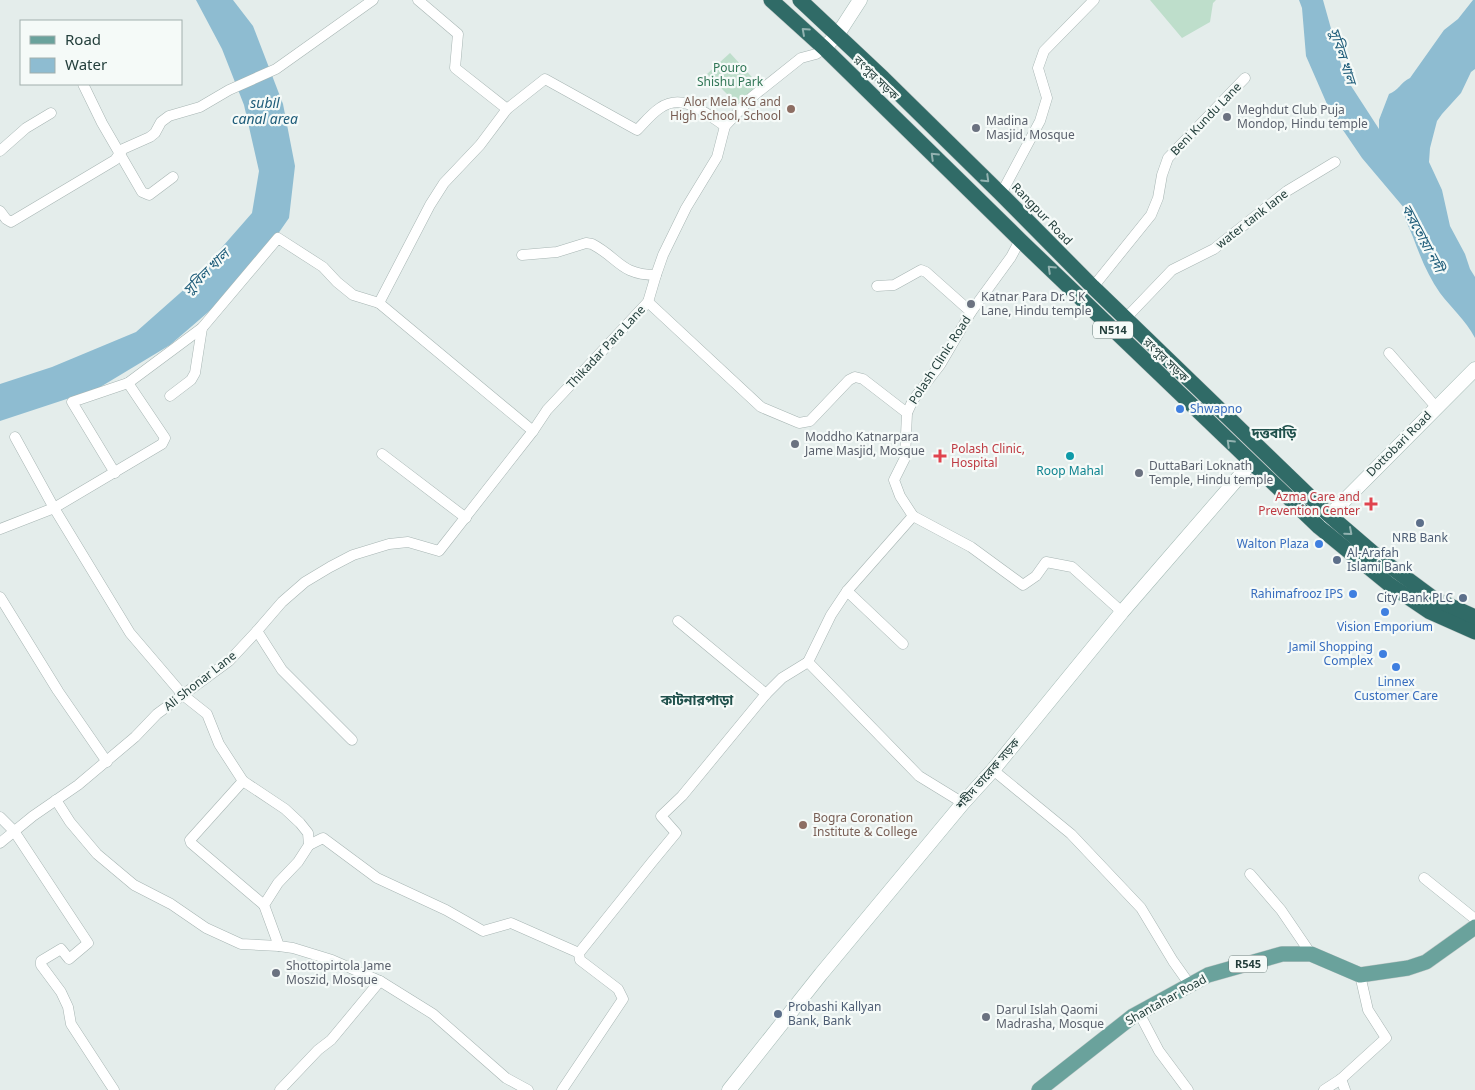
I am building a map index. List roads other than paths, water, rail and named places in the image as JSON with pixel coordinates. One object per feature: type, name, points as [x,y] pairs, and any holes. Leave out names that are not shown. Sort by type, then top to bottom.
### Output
[{"type":"highway","name":"রংপুর সড়ক","points":[[771,0],[824,48],[1020,240],[1319,527],[1390,585],[1430,612],[1475,632]]},
{"type":"highway","name":"Rangpur Road","points":[[800,0],[838,34],[1001,194],[1092,287],[1262,451]]},
{"type":"highway","points":[[1251,463],[1262,451]]},
{"type":"highway","name":"N514","points":[[1262,451],[1329,515],[1379,558],[1433,598],[1475,617]]},
{"type":"main road","points":[[1360,975],[1408,968],[1426,962],[1475,927]]},
{"type":"main road","name":"Shantahar Road","points":[[1039,1090],[1139,1013],[1208,976],[1282,954],[1312,954],[1360,975]]},
{"type":"street","points":[[0,211],[6,220],[11,222],[108,165],[115,160],[123,149],[150,137],[155,133],[161,122],[169,116],[200,107],[229,90],[276,69],[374,0]]},
{"type":"street","points":[[418,0],[458,34],[455,68],[507,109]]},
{"type":"street","points":[[824,48],[838,34],[860,0]]},
{"type":"street","points":[[1001,194],[1040,121],[1047,98],[1038,68],[1044,51],[1094,0]]},
{"type":"street","name":"Thikadar Para Lane","points":[[439,551],[554,402],[648,302],[656,275],[686,208],[717,157],[725,126],[752,97],[800,58],[816,54],[824,48]]},
{"type":"street","name":"Beni Kundu Lane","points":[[1092,287],[1151,216],[1158,198],[1162,175],[1168,158],[1246,78]]},
{"type":"street","points":[[379,303],[444,183],[480,145],[507,109],[545,79],[637,130],[660,108],[675,101],[689,103],[725,126]]},
{"type":"street","points":[[83,85],[102,123],[142,192],[149,195],[172,178]]},
{"type":"street","points":[[0,151],[26,128],[51,113]]},
{"type":"street","name":"water tank lane","points":[[1126,318],[1172,270],[1214,250],[1287,191],[1335,162]]},
{"type":"street","points":[[115,473],[72,402],[128,383],[202,328],[278,238],[323,267],[337,282],[353,294],[379,303],[532,431]]},
{"type":"street","name":"Polash Clinic Road","points":[[913,516],[900,496],[894,480],[905,458],[907,412],[913,400],[940,365],[971,312],[1010,258],[1020,240]]},
{"type":"street","points":[[522,254],[557,252],[586,243],[592,244],[627,270],[642,275],[656,275]]},
{"type":"street","points":[[877,286],[894,286],[921,270],[926,272],[971,312]]},
{"type":"street","points":[[648,302],[761,407],[799,423],[810,421],[849,380],[855,377],[863,379],[907,412]]},
{"type":"street","points":[[170,396],[191,380],[195,373],[202,328]]},
{"type":"street","points":[[1389,354],[1436,407]]},
{"type":"street","name":"Dottobari Road","points":[[1319,527],[1475,369]]},
{"type":"street","points":[[0,529],[54,508],[162,444],[164,438],[128,383]]},
{"type":"street","points":[[15,437],[54,508],[130,633],[183,695],[207,714],[219,744],[243,781],[285,809],[300,823],[308,833],[309,845]]},
{"type":"street","points":[[382,454],[466,518]]},
{"type":"street","name":"শহীদ তারেক সড়ক","points":[[729,1090],[821,974],[993,770],[1122,612],[1251,463]]},
{"type":"street","points":[[562,1090],[623,999],[618,989],[580,960],[579,953],[676,833],[661,816],[682,796],[766,694],[782,678],[808,662],[831,616],[847,592],[913,516],[972,547],[1023,585],[1036,576],[1046,562],[1072,567],[1122,612]]},
{"type":"street","name":"Ali Shonar Lane","points":[[0,843],[106,762],[135,737],[157,714],[229,661],[282,602],[304,582],[353,555],[389,544],[408,542],[439,551]]},
{"type":"street","points":[[847,592],[903,644]]},
{"type":"street","points":[[0,597],[58,691],[106,762]]},
{"type":"street","points":[[678,621],[766,694]]},
{"type":"street","points":[[257,631],[282,670],[352,740]]},
{"type":"street","points":[[808,662],[919,776],[963,804]]},
{"type":"street","points":[[993,770],[1071,834],[1140,908],[1190,985]]},
{"type":"street","points":[[243,781],[190,840],[191,843],[264,905],[279,946]]},
{"type":"street","points":[[56,800],[70,822],[97,854],[134,884],[171,904],[206,928],[242,944],[293,948],[332,960],[380,981],[433,1014],[506,1078],[528,1090]]},
{"type":"street","points":[[0,817],[14,832],[88,943],[69,959],[61,949],[41,961],[41,966],[61,992],[68,1007],[71,1024],[114,1090]]},
{"type":"street","points":[[264,905],[278,883],[298,862],[309,845],[323,838],[377,878],[446,910],[483,931],[511,923],[579,953]]},
{"type":"street","points":[[1250,874],[1281,910],[1312,954]]},
{"type":"street","points":[[1424,878],[1475,919]]},
{"type":"street","points":[[1324,1090],[1341,1079],[1386,1038],[1368,1010],[1360,975]]},
{"type":"street","points":[[280,1090],[318,1050],[331,1040],[380,981]]},
{"type":"street","points":[[1139,1013],[1159,1051],[1188,1090]]},
{"type":"street","points":[[1341,1079],[1345,1090]]},
{"type":"water","name":"subil canal area","points":[[196,0],[233,0],[253,26],[283,104],[295,166],[289,218],[259,261],[235,289],[170,345],[97,389],[0,421],[0,384],[52,367],[136,332],[188,286],[252,213],[259,171],[244,105],[222,49]]},
{"type":"water","name":"করতোয়া নদী","points":[[1299,0],[1323,0],[1344,75],[1379,129],[1379,120],[1389,94],[1410,78],[1444,30],[1458,19],[1475,0],[1475,69],[1471,72],[1461,93],[1437,121],[1430,148],[1429,162],[1442,190],[1450,226],[1475,277],[1475,338],[1432,280],[1421,259],[1407,223],[1405,209],[1362,158],[1330,111],[1306,56],[1302,8]]},
{"type":"place","name":"Alor Mela KG and High School, School","points":[[791,109]]},
{"type":"place","name":"Meghdut Club Puja Mondop, Hindu temple","points":[[1227,117]]},
{"type":"place","name":"Madina Masjid, Mosque","points":[[976,128]]},
{"type":"place","name":"Katnar Para Dr. S K Lane, Hindu temple","points":[[971,304]]},
{"type":"place","name":"Shwapno","points":[[1180,409]]},
{"type":"place","name":"Moddho Katnarpara Jame Masjid, Mosque","points":[[795,444]]},
{"type":"place","name":"Polash Clinic, Hospital","points":[[940,456]]},
{"type":"place","name":"Roop Mahal","points":[[1070,456]]},
{"type":"place","name":"DuttaBari Loknath Temple, Hindu temple","points":[[1139,473]]},
{"type":"place","name":"Azma Care and Prevention Center","points":[[1371,504]]},
{"type":"place","name":"NRB Bank","points":[[1420,523]]},
{"type":"place","name":"Walton Plaza","points":[[1319,544]]},
{"type":"place","name":"Al-Arafah Islami Bank","points":[[1337,560]]},
{"type":"place","name":"Rahimafrooz IPS","points":[[1353,594]]},
{"type":"place","name":"City Bank PLC","points":[[1463,598]]},
{"type":"place","name":"Vision Emporium","points":[[1385,612]]},
{"type":"place","name":"Jamil Shopping Complex","points":[[1383,654]]},
{"type":"place","name":"Linnex Customer Care","points":[[1396,667]]},
{"type":"place","name":"Bogra Coronation Institute & College","points":[[803,825]]},
{"type":"place","name":"Shottopirtola Jame Moszid, Mosque","points":[[276,973]]},
{"type":"place","name":"Probashi Kallyan Bank, Bank","points":[[778,1014]]},
{"type":"place","name":"Darul Islah Qaomi Madrasha, Mosque","points":[[986,1017]]},
{"type":"district","name":"দত্তবাড়ি","points":[[1274,433]]},
{"type":"district","name":"কাটনারপাড়া","points":[[697,700]]},
{"type":"water label","name":"সুবিল খাল","points":[[1343,56]]},
{"type":"water label","name":"সুবিল খাল","points":[[206,272]]},
{"type":"park label","name":"Pouro Shishu Park","points":[[730,75]]}]
